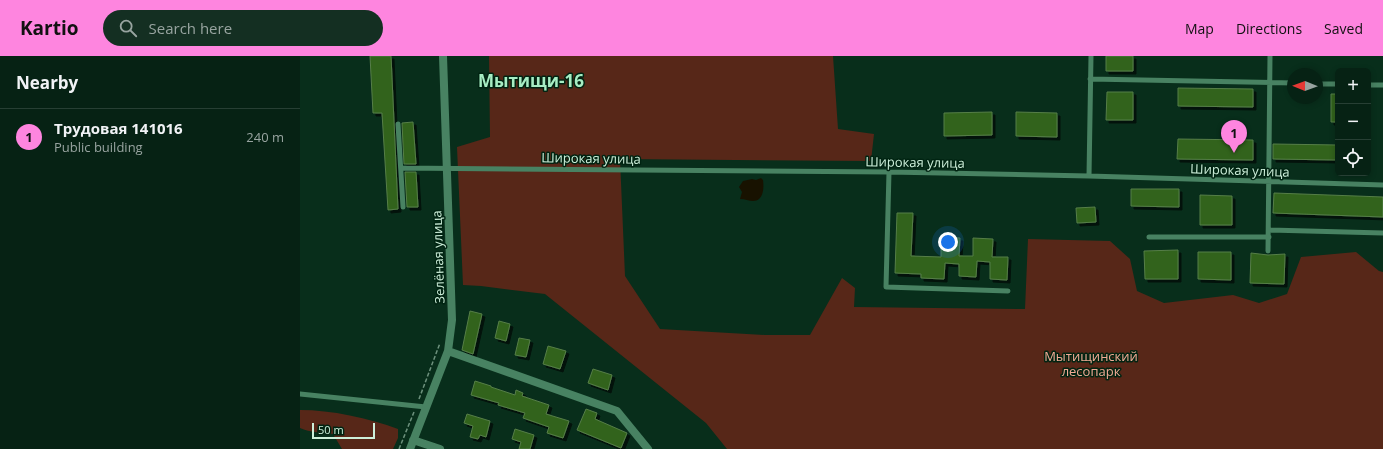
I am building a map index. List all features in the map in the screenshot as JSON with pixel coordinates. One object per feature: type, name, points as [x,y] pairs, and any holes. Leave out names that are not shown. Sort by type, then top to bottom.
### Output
[{"type":"street","name":"Зелёная улица","points":[[410,449],[448,352],[452,320],[448,167],[442,56]]},
{"type":"street","points":[[448,352],[617,411],[648,449]]},
{"type":"street","points":[[413,440],[440,449]]},
{"type":"lane","points":[[1089,176],[1090,56]]},
{"type":"lane","points":[[1268,250],[1270,56]]},
{"type":"lane","points":[[1090,79],[1287,83]]},
{"type":"lane","points":[[1323,84],[1335,84]]},
{"type":"lane","points":[[1371,85],[1383,85]]},
{"type":"lane","points":[[398,124],[403,207]]},
{"type":"lane","name":"Широкая улица","points":[[401,168],[448,167],[889,172],[1089,176],[1383,185]]},
{"type":"lane","points":[[889,172],[886,287],[1008,292]]},
{"type":"lane","points":[[1268,230],[1383,233]]},
{"type":"lane","points":[[1149,237],[1269,237]]},
{"type":"lane","points":[[300,394],[426,407]]},
{"type":"path","points":[[399,449],[437,354],[441,338]]},
{"type":"green space","name":"Мытищинский лесопарк","points":[[489,56],[833,56],[838,129],[874,134],[871,161],[620,159],[625,276],[660,329],[765,335],[810,335],[842,278],[855,288],[854,307],[1025,309],[1028,239],[1110,241],[1130,259],[1137,291],[1164,303],[1233,295],[1259,303],[1287,294],[1301,257],[1356,252],[1379,271],[1383,272],[1383,449],[727,449],[706,423],[545,294],[463,285],[457,147],[490,137]]},
{"type":"green space","points":[[300,410],[337,413],[375,421],[398,429],[398,438],[393,449],[342,449],[333,434],[312,432],[300,428]]},
{"type":"shaded area","points":[[761,178],[763,180],[763,190],[759,199],[753,201],[740,199],[742,192],[739,187],[743,181]]},
{"type":"building","points":[[370,56],[391,56],[398,209],[388,210],[382,113],[373,113]]},
{"type":"building","points":[[1106,56],[1133,56],[1133,71],[1106,71]]},
{"type":"building","points":[[1178,88],[1253,89],[1253,107],[1178,106]]},
{"type":"building","points":[[1107,92],[1133,92],[1133,120],[1106,120]]},
{"type":"building","points":[[1331,94],[1335,94],[1335,122],[1331,122]]},
{"type":"building","points":[[992,112],[992,135],[944,136],[944,113]]},
{"type":"building","points":[[1016,112],[1057,113],[1057,137],[1016,136]]},
{"type":"building","points":[[413,122],[416,164],[404,164],[402,123]]},
{"type":"building","points":[[1178,139],[1253,140],[1253,160],[1177,159]]},
{"type":"building","points":[[1273,144],[1335,145],[1335,160],[1273,159]]},
{"type":"building","points":[[405,172],[416,172],[418,207],[407,207]]},
{"type":"building","points":[[1131,189],[1179,189],[1179,207],[1131,206]]},
{"type":"building","points":[[1274,193],[1383,197],[1383,217],[1273,213]]},
{"type":"building","points":[[1200,195],[1232,196],[1232,225],[1200,225]]},
{"type":"building","points":[[1095,207],[1096,222],[1077,223],[1076,208]]},
{"type":"building","points":[[897,213],[913,213],[911,256],[941,257],[941,237],[960,238],[959,256],[973,256],[973,238],[993,239],[992,257],[1008,257],[1007,280],[990,279],[990,262],[977,261],[976,277],[959,276],[959,264],[945,263],[944,279],[921,278],[921,274],[895,273]]},
{"type":"building","points":[[1178,250],[1178,279],[1145,279],[1144,251]]},
{"type":"building","points":[[1198,252],[1231,252],[1231,280],[1198,279]]},
{"type":"building","points":[[1251,253],[1268,255],[1285,254],[1284,284],[1250,283]]},
{"type":"building","points":[[470,311],[482,314],[473,354],[462,350]]},
{"type":"building","points":[[499,321],[510,324],[506,341],[495,338]]},
{"type":"building","points":[[519,338],[530,340],[526,357],[515,355]]},
{"type":"building","points":[[548,346],[566,351],[560,369],[543,364]]},
{"type":"building","points":[[593,369],[612,375],[608,390],[588,383]]},
{"type":"building","points":[[475,381],[515,395],[516,390],[523,393],[522,396],[549,405],[546,414],[569,421],[563,438],[547,433],[549,427],[523,418],[525,413],[498,405],[499,403],[471,395]]},
{"type":"building","points":[[586,409],[597,413],[595,419],[627,433],[621,448],[577,430]]},
{"type":"building","points":[[467,414],[490,421],[486,437],[480,435],[478,439],[470,437],[473,426],[464,423]]},
{"type":"building","points":[[515,429],[534,435],[530,449],[519,449],[521,442],[512,439]]},
{"type":"place","name":"Трудовая 141016","points":[[1234,153]]},
{"type":"district","name":"Мытищи-16","points":[[531,81]]}]
